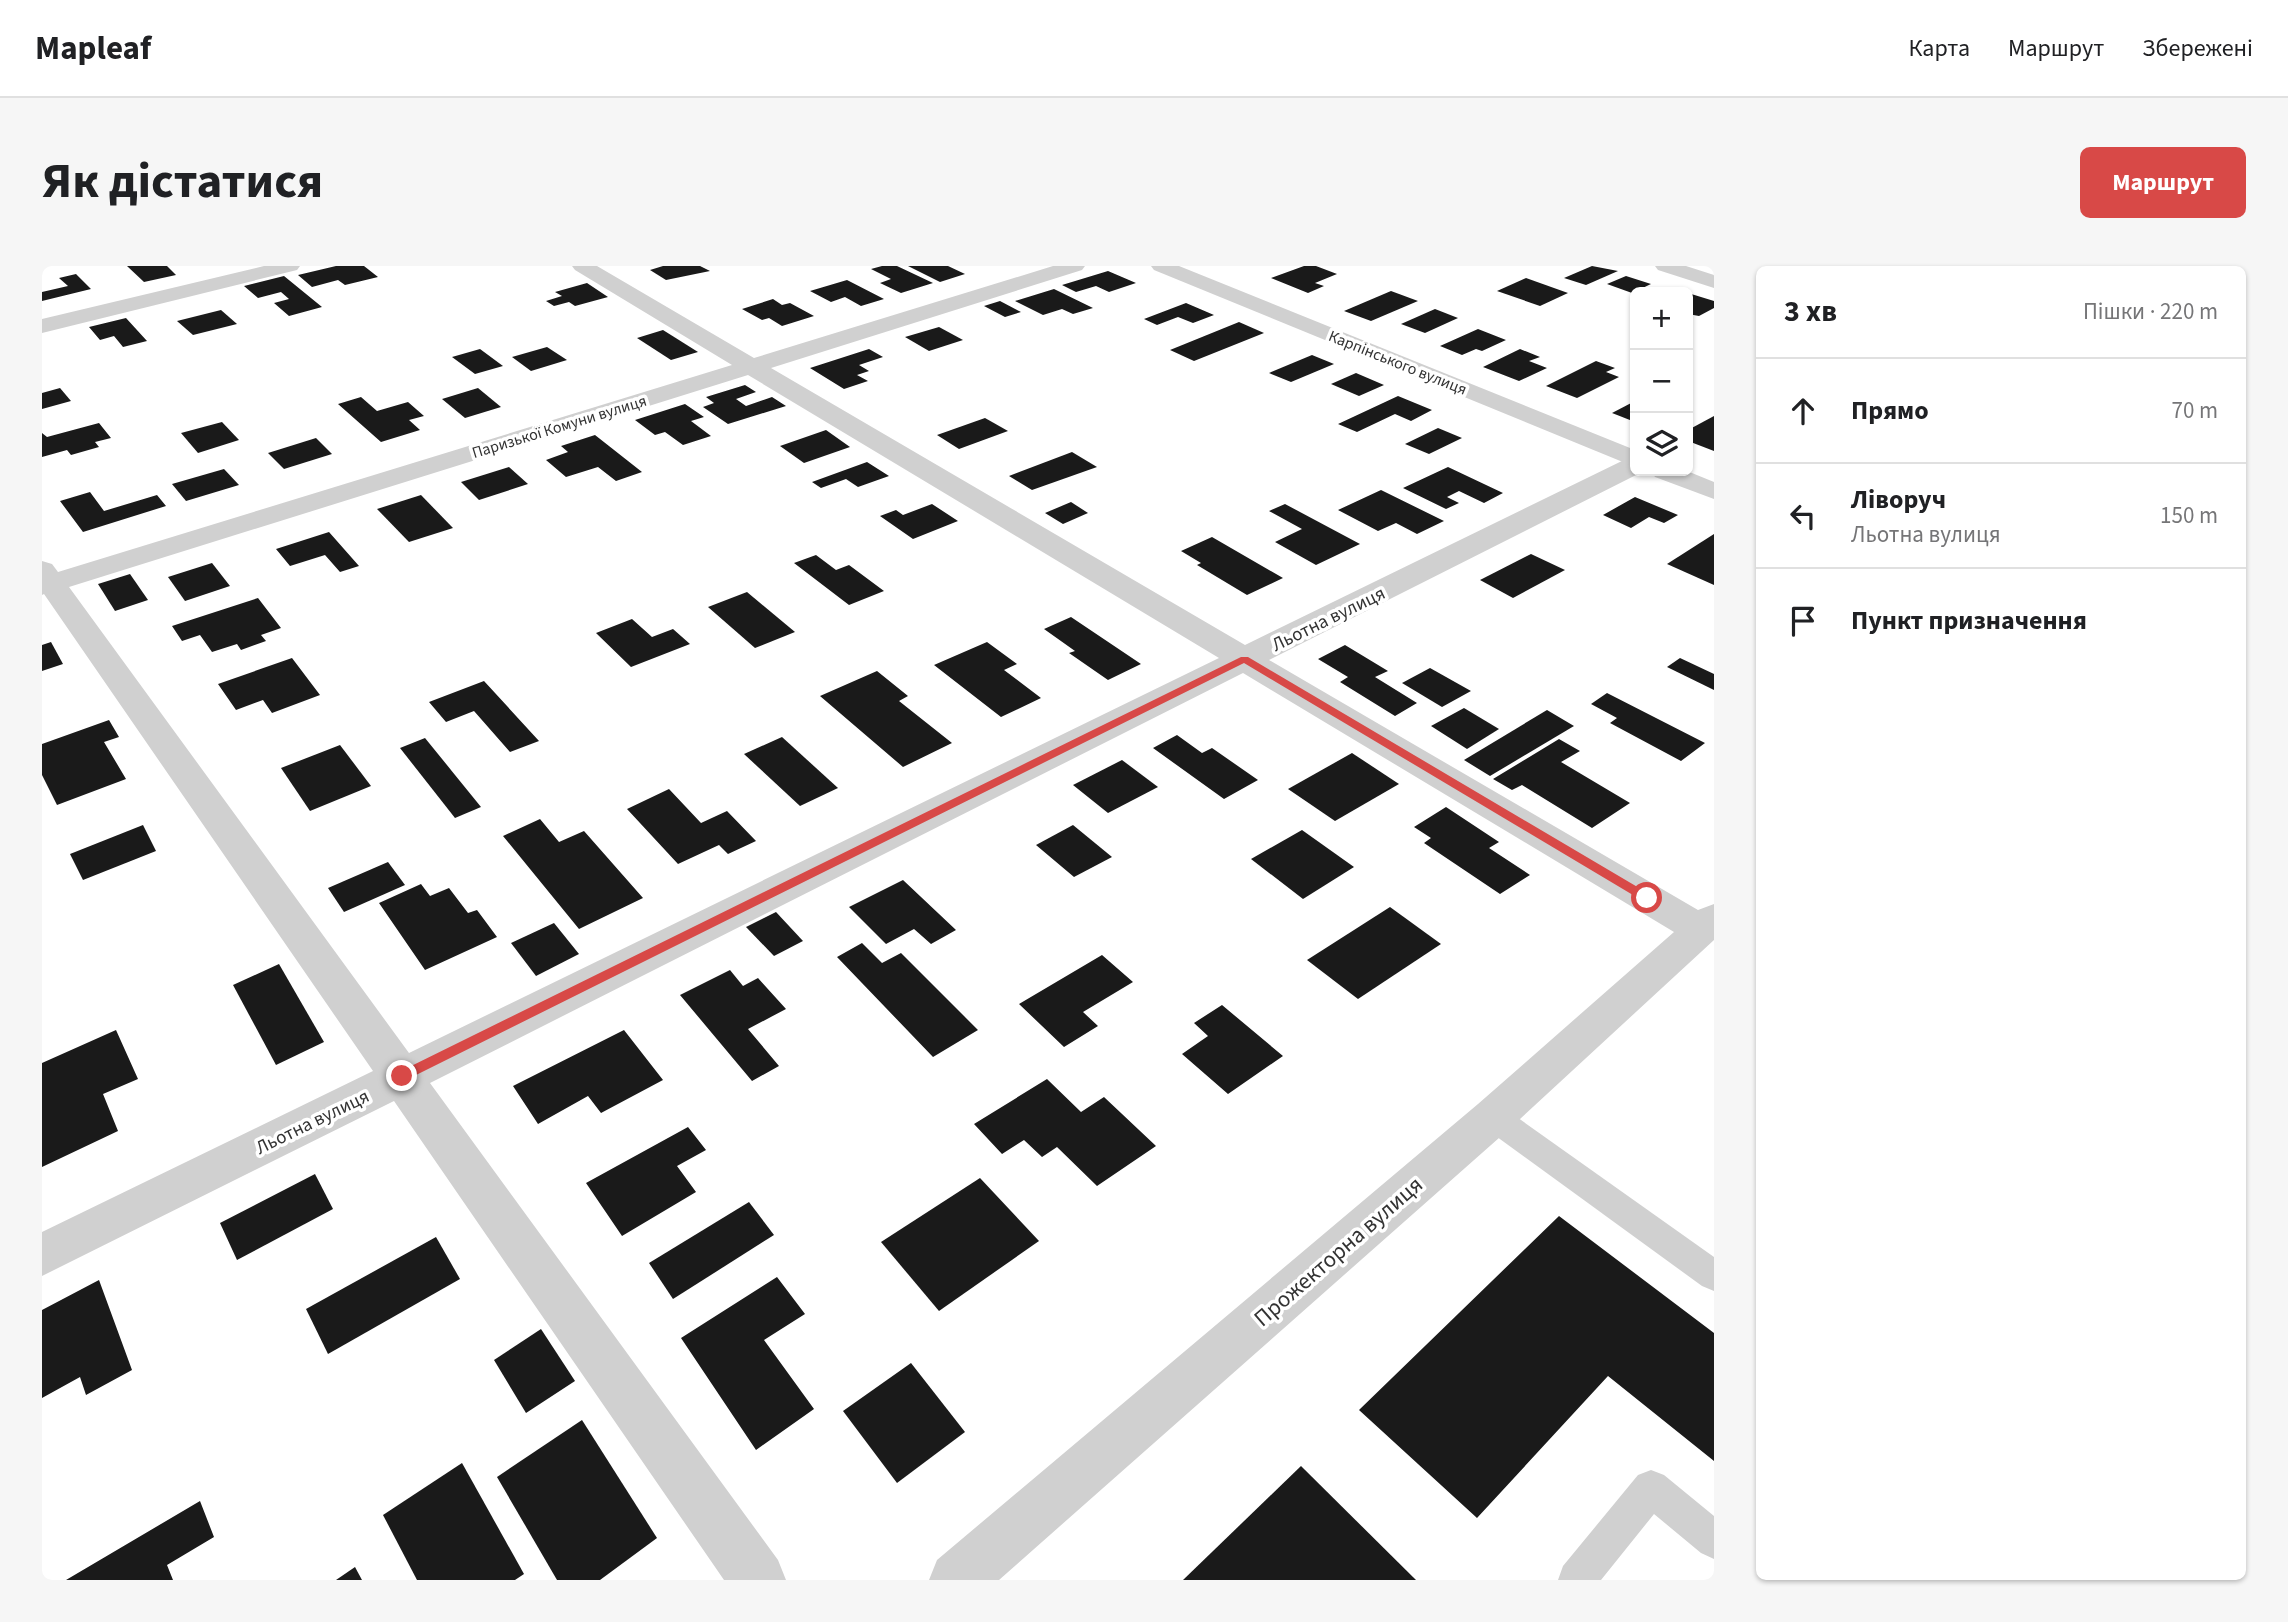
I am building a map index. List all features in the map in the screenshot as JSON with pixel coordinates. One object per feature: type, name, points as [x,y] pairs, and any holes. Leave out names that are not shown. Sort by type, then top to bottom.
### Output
[{"type":"street","points":[[42,326],[290,266]]},
{"type":"street","points":[[582,266],[1244,659],[1707,924]]},
{"type":"street","name":"Паризької Комуни вулиця","points":[[45,579],[1075,266]]},
{"type":"street","name":"Карпінського вулиця","points":[[1161,266],[1630,457]]},
{"type":"street","points":[[1665,266],[1714,282]]},
{"type":"street","name":"Льотна вулиця","points":[[42,1255],[1630,467]]},
{"type":"street","points":[[1676,476],[1714,491]]},
{"type":"street","points":[[45,579],[402,1076],[758,1580]]},
{"type":"street","name":"Прожекторна вулиця","points":[[957,1580],[1493,1117],[1707,924]]},
{"type":"lane","points":[[1493,1117],[1714,1276]]},
{"type":"lane","points":[[1577,1580],[1651,1488],[1714,1540]]},
{"type":"building","points":[[127,266],[167,266],[176,275],[144,282]]},
{"type":"building","points":[[336,266],[364,266],[378,277],[345,285],[338,280],[312,287],[298,275]]},
{"type":"building","points":[[663,266],[700,266],[710,271],[666,280],[650,270]]},
{"type":"building","points":[[897,266],[933,283],[901,293],[880,283],[891,279],[871,269]]},
{"type":"building","points":[[908,266],[948,266],[965,274],[940,282]]},
{"type":"building","points":[[1304,266],[1316,266],[1337,274],[1315,283],[1324,286],[1308,293],[1271,278]]},
{"type":"building","points":[[1592,266],[1618,271],[1586,285],[1564,278]]},
{"type":"building","points":[[1108,271],[1136,283],[1109,292],[1096,286],[1076,292],[1062,285]]},
{"type":"building","points":[[76,274],[91,289],[42,301],[42,292],[68,286],[59,278]]},
{"type":"building","points":[[284,276],[322,307],[289,316],[274,303],[289,299],[281,292],[258,298],[244,286]]},
{"type":"building","points":[[1626,276],[1651,284],[1630,287],[1630,292],[1607,284]]},
{"type":"building","points":[[1526,278],[1568,293],[1540,306],[1497,291]]},
{"type":"building","points":[[847,280],[884,299],[861,306],[845,297],[831,302],[810,291]]},
{"type":"building","points":[[587,283],[608,297],[575,306],[569,302],[554,306],[546,301],[562,296],[555,292]]},
{"type":"building","points":[[1054,289],[1093,308],[1073,314],[1062,309],[1043,315],[1015,301]]},
{"type":"building","points":[[1391,291],[1418,301],[1371,321],[1344,311]]},
{"type":"building","points":[[1693,295],[1714,301],[1714,308],[1699,316],[1693,315]]},
{"type":"building","points":[[773,299],[782,305],[790,303],[814,316],[782,326],[769,318],[762,320],[742,309]]},
{"type":"building","points":[[1000,301],[1021,312],[1005,317],[984,306]]},
{"type":"building","points":[[1186,303],[1214,315],[1193,323],[1178,317],[1157,325],[1144,319]]},
{"type":"building","points":[[1435,309],[1458,318],[1425,333],[1401,324]]},
{"type":"building","points":[[221,310],[237,324],[193,335],[177,321]]},
{"type":"building","points":[[126,318],[147,341],[123,347],[114,336],[100,340],[89,327]]},
{"type":"building","points":[[1239,322],[1264,333],[1194,361],[1170,350]]},
{"type":"building","points":[[939,327],[963,340],[929,351],[905,337]]},
{"type":"building","points":[[1478,329],[1506,340],[1482,351],[1476,349],[1462,355],[1440,346]]},
{"type":"building","points":[[663,330],[698,352],[671,360],[637,338]]},
{"type":"building","points":[[547,347],[567,360],[531,371],[512,357]]},
{"type":"building","points":[[480,349],[503,366],[475,374],[452,357]]},
{"type":"building","points":[[869,349],[883,357],[859,365],[869,371],[857,375],[868,381],[844,389],[810,368]]},
{"type":"building","points":[[1520,349],[1540,357],[1529,361],[1547,368],[1519,381],[1483,367]]},
{"type":"building","points":[[1312,355],[1334,364],[1291,382],[1269,373]]},
{"type":"building","points":[[1596,361],[1615,368],[1606,372],[1619,377],[1577,398],[1546,386]]},
{"type":"building","points":[[1356,373],[1384,385],[1359,396],[1331,384]]},
{"type":"building","points":[[745,385],[756,392],[736,399],[746,406],[772,397],[786,406],[728,424],[703,407],[714,403],[706,397]]},
{"type":"building","points":[[60,388],[71,401],[42,409],[42,393]]},
{"type":"building","points":[[478,388],[501,407],[465,418],[442,399]]},
{"type":"building","points":[[1398,396],[1432,410],[1411,421],[1395,414],[1357,432],[1338,424]]},
{"type":"building","points":[[361,397],[377,411],[408,402],[424,416],[409,420],[420,430],[381,442],[338,404]]},
{"type":"building","points":[[685,404],[704,417],[691,421],[711,436],[683,445],[665,432],[655,435],[635,420]]},
{"type":"building","points":[[1630,404],[1630,420],[1612,413]]},
{"type":"building","points":[[1714,416],[1714,451],[1693,443],[1693,427]]},
{"type":"building","points":[[985,418],[1008,431],[959,449],[937,435]]},
{"type":"building","points":[[222,422],[239,440],[198,453],[181,433]]},
{"type":"building","points":[[99,423],[111,438],[95,442],[99,447],[71,455],[67,450],[42,457],[42,433],[47,437]]},
{"type":"building","points":[[1438,428],[1462,438],[1429,454],[1405,444]]},
{"type":"building","points":[[826,430],[850,447],[804,463],[780,446]]},
{"type":"building","points":[[595,435],[642,472],[616,481],[598,467],[566,477],[546,460],[568,452],[561,446]]},
{"type":"building","points":[[316,438],[332,454],[284,469],[268,453]]},
{"type":"building","points":[[1072,452],[1097,467],[1032,490],[1009,476]]},
{"type":"building","points":[[867,462],[889,476],[858,487],[846,479],[821,488],[812,482]]},
{"type":"building","points":[[509,467],[528,484],[479,500],[461,482]]},
{"type":"building","points":[[1448,467],[1503,493],[1484,503],[1459,491],[1447,497],[1459,503],[1446,509],[1403,488]]},
{"type":"building","points":[[224,469],[239,485],[186,501],[172,484]]},
{"type":"building","points":[[1381,490],[1444,521],[1417,534],[1396,523],[1378,531],[1338,510]]},
{"type":"building","points":[[90,492],[104,511],[157,495],[166,506],[83,532],[60,501]]},
{"type":"building","points":[[421,495],[453,528],[409,542],[377,509]]},
{"type":"building","points":[[1635,497],[1678,515],[1664,523],[1649,517],[1631,528],[1603,515]]},
{"type":"building","points":[[1071,502],[1088,513],[1063,524],[1045,513]]},
{"type":"building","points":[[932,504],[958,521],[913,539],[880,516],[896,510],[903,515]]},
{"type":"building","points":[[1285,504],[1360,544],[1316,565],[1275,542],[1302,529],[1269,511]]},
{"type":"building","points":[[329,532],[359,566],[340,572],[325,555],[290,566],[276,549]]},
{"type":"building","points":[[1714,534],[1714,585],[1667,564]]},
{"type":"building","points":[[1212,537],[1283,578],[1247,595],[1197,565],[1201,563],[1181,551]]},
{"type":"building","points":[[1531,554],[1565,570],[1513,598],[1480,580]]},
{"type":"building","points":[[816,555],[836,570],[849,565],[884,591],[849,605],[794,563]]},
{"type":"building","points":[[212,563],[230,586],[185,601],[168,577]]},
{"type":"building","points":[[130,574],[148,600],[115,611],[98,584]]},
{"type":"building","points":[[747,592],[795,632],[755,648],[708,607]]},
{"type":"building","points":[[258,598],[281,628],[261,635],[266,641],[241,650],[237,644],[212,652],[200,635],[182,641],[172,626]]},
{"type":"building","points":[[1071,617],[1141,664],[1108,680],[1069,653],[1075,651],[1044,629]]},
{"type":"building","points":[[632,619],[652,637],[673,629],[690,644],[631,667],[596,633]]},
{"type":"building","points":[[51,642],[63,664],[42,671],[42,645]]},
{"type":"building","points":[[987,642],[1017,664],[1004,670],[1041,698],[1001,717],[934,665]]},
{"type":"building","points":[[1345,645],[1388,671],[1375,677],[1417,703],[1395,716],[1340,682],[1348,677],[1318,659]]},
{"type":"building","points":[[292,658],[320,695],[272,713],[263,700],[236,710],[218,684]]},
{"type":"building","points":[[1680,658],[1714,674],[1714,690],[1667,667]]},
{"type":"building","points":[[1430,668],[1471,691],[1442,707],[1402,683]]},
{"type":"building","points":[[877,671],[908,696],[899,701],[952,743],[903,767],[820,696]]},
{"type":"building","points":[[484,681],[539,741],[510,752],[474,711],[446,722],[429,702]]},
{"type":"building","points":[[1607,693],[1705,743],[1681,761],[1610,723],[1617,718],[1591,704]]},
{"type":"building","points":[[1464,708],[1499,729],[1467,749],[1431,726]]},
{"type":"building","points":[[1547,710],[1574,726],[1490,776],[1464,760]]},
{"type":"building","points":[[109,720],[119,737],[104,742],[126,779],[57,805],[42,775],[42,744]]},
{"type":"building","points":[[1177,735],[1202,753],[1212,748],[1258,780],[1224,799],[1153,748]]},
{"type":"building","points":[[782,737],[838,788],[800,806],[744,754]]},
{"type":"building","points":[[425,738],[481,807],[455,818],[400,748]]},
{"type":"building","points":[[1559,739],[1580,751],[1561,762],[1630,803],[1592,828],[1522,785],[1512,790],[1493,779]]},
{"type":"building","points":[[340,745],[371,786],[310,811],[281,768]]},
{"type":"building","points":[[1352,753],[1399,784],[1335,821],[1288,789]]},
{"type":"building","points":[[1122,760],[1158,787],[1108,813],[1073,785]]},
{"type":"building","points":[[669,789],[701,823],[727,811],[756,841],[728,854],[719,845],[678,864],[627,809]]},
{"type":"building","points":[[1446,807],[1499,842],[1489,848],[1530,875],[1500,894],[1424,843],[1431,838],[1414,827]]},
{"type":"building","points":[[540,819],[559,842],[584,831],[643,898],[579,929],[503,836]]},
{"type":"building","points":[[143,825],[156,851],[83,880],[70,854]]},
{"type":"building","points":[[1073,825],[1112,857],[1074,877],[1036,845]]},
{"type":"building","points":[[1302,830],[1354,867],[1303,899],[1251,859]]},
{"type":"building","points":[[388,862],[405,885],[344,912],[328,888]]},
{"type":"building","points":[[903,880],[956,930],[931,944],[914,929],[886,944],[849,907]]},
{"type":"building","points":[[421,884],[430,896],[449,888],[468,913],[477,910],[497,937],[425,970],[379,903]]},
{"type":"building","points":[[1390,907],[1441,944],[1358,999],[1307,960]]},
{"type":"building","points":[[776,912],[803,941],[774,956],[746,927]]},
{"type":"building","points":[[554,923],[579,954],[536,976],[511,943]]},
{"type":"building","points":[[862,943],[882,963],[901,953],[978,1030],[933,1057],[837,957]]},
{"type":"building","points":[[1102,955],[1133,982],[1083,1012],[1098,1026],[1064,1047],[1019,1004]]},
{"type":"building","points":[[279,964],[324,1042],[276,1065],[233,985]]},
{"type":"building","points":[[730,970],[743,986],[758,978],[786,1009],[748,1029],[779,1066],[752,1081],[680,995]]},
{"type":"building","points":[[1222,1005],[1283,1056],[1228,1094],[1182,1054],[1208,1036],[1194,1023]]},
{"type":"building","points":[[116,1030],[138,1079],[103,1094],[118,1131],[42,1167],[42,1063]]},
{"type":"building","points":[[624,1030],[663,1080],[601,1113],[588,1096],[538,1124],[513,1086]]},
{"type":"building","points":[[1047,1079],[1081,1112],[1104,1097],[1156,1146],[1097,1186],[1057,1147],[1042,1157],[1024,1140],[1002,1154],[974,1124]]},
{"type":"building","points":[[688,1127],[706,1150],[677,1166],[696,1192],[622,1236],[586,1183]]},
{"type":"building","points":[[315,1174],[333,1209],[237,1260],[220,1223]]},
{"type":"building","points":[[980,1178],[1039,1241],[939,1311],[881,1242]]},
{"type":"building","points":[[749,1202],[774,1235],[673,1299],[649,1263]]},
{"type":"building","points":[[1559,1216],[1714,1333],[1714,1461],[1608,1376],[1477,1518],[1359,1410]]},
{"type":"building","points":[[436,1237],[460,1279],[328,1354],[306,1309]]},
{"type":"building","points":[[777,1277],[805,1314],[764,1340],[814,1409],[756,1450],[681,1338]]},
{"type":"building","points":[[99,1280],[132,1370],[86,1395],[80,1377],[42,1398],[42,1310]]},
{"type":"building","points":[[541,1329],[575,1381],[526,1413],[494,1360]]},
{"type":"building","points":[[911,1363],[965,1432],[897,1483],[843,1411]]},
{"type":"building","points":[[582,1420],[657,1538],[600,1580],[557,1580],[497,1477]]},
{"type":"building","points":[[462,1463],[524,1574],[515,1580],[417,1580],[383,1515]]},
{"type":"building","points":[[1301,1466],[1416,1580],[1183,1580]]},
{"type":"building","points":[[200,1501],[214,1537],[167,1565],[173,1580],[66,1580]]},
{"type":"building","points":[[355,1567],[362,1580],[336,1580]]},
{"type":"route","points":[[402,1076],[1244,659],[1647,898]]}]
